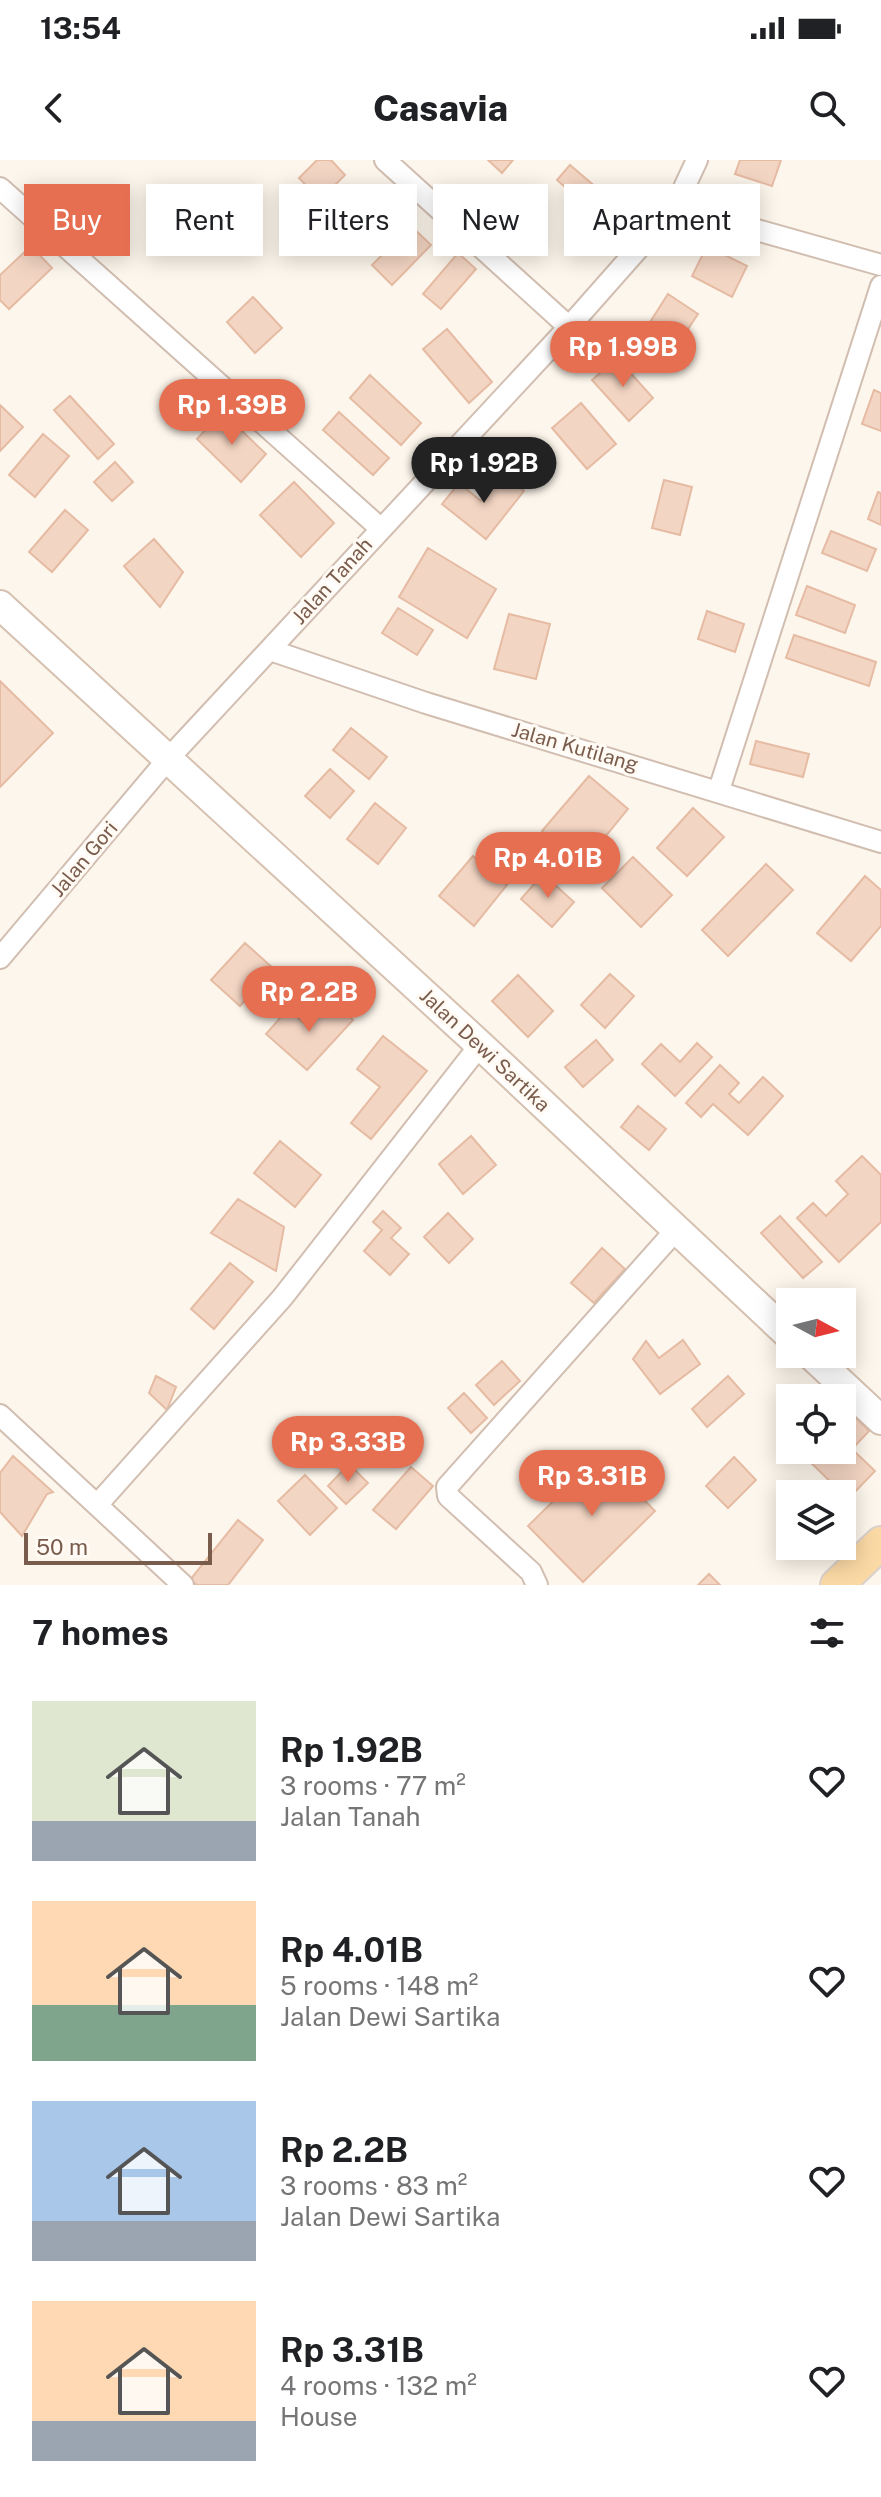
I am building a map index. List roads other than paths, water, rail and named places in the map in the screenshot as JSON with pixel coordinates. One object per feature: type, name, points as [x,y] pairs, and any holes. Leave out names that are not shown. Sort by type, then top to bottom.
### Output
[{"type":"main road","name":"Jalan Dewi Sartika","points":[[1,608],[480,1045],[776,1323]]},
{"type":"main road","points":[[825,1368],[881,1420]]},
{"type":"main road","points":[[837,1585],[881,1543]]},
{"type":"street","points":[[385,160],[569,327]]},
{"type":"street","name":"Jalan Tanah","points":[[686,184],[697,160]]},
{"type":"street","points":[[0,188],[380,528]]},
{"type":"street","points":[[760,231],[881,265]]},
{"type":"street","name":"Jalan Tanah","points":[[168,759],[632,256]]},
{"type":"street","points":[[719,790],[881,286]]},
{"type":"street","name":"Jalan Kutilang","points":[[270,650],[426,703],[719,790],[881,842]]},
{"type":"street","name":"Jalan Gori","points":[[0,958],[168,759]]},
{"type":"street","points":[[97,1505],[282,1298],[480,1045]]},
{"type":"street","points":[[537,1585],[531,1572],[448,1496],[447,1487],[675,1231]]},
{"type":"street","points":[[0,1415],[183,1585]]}]
